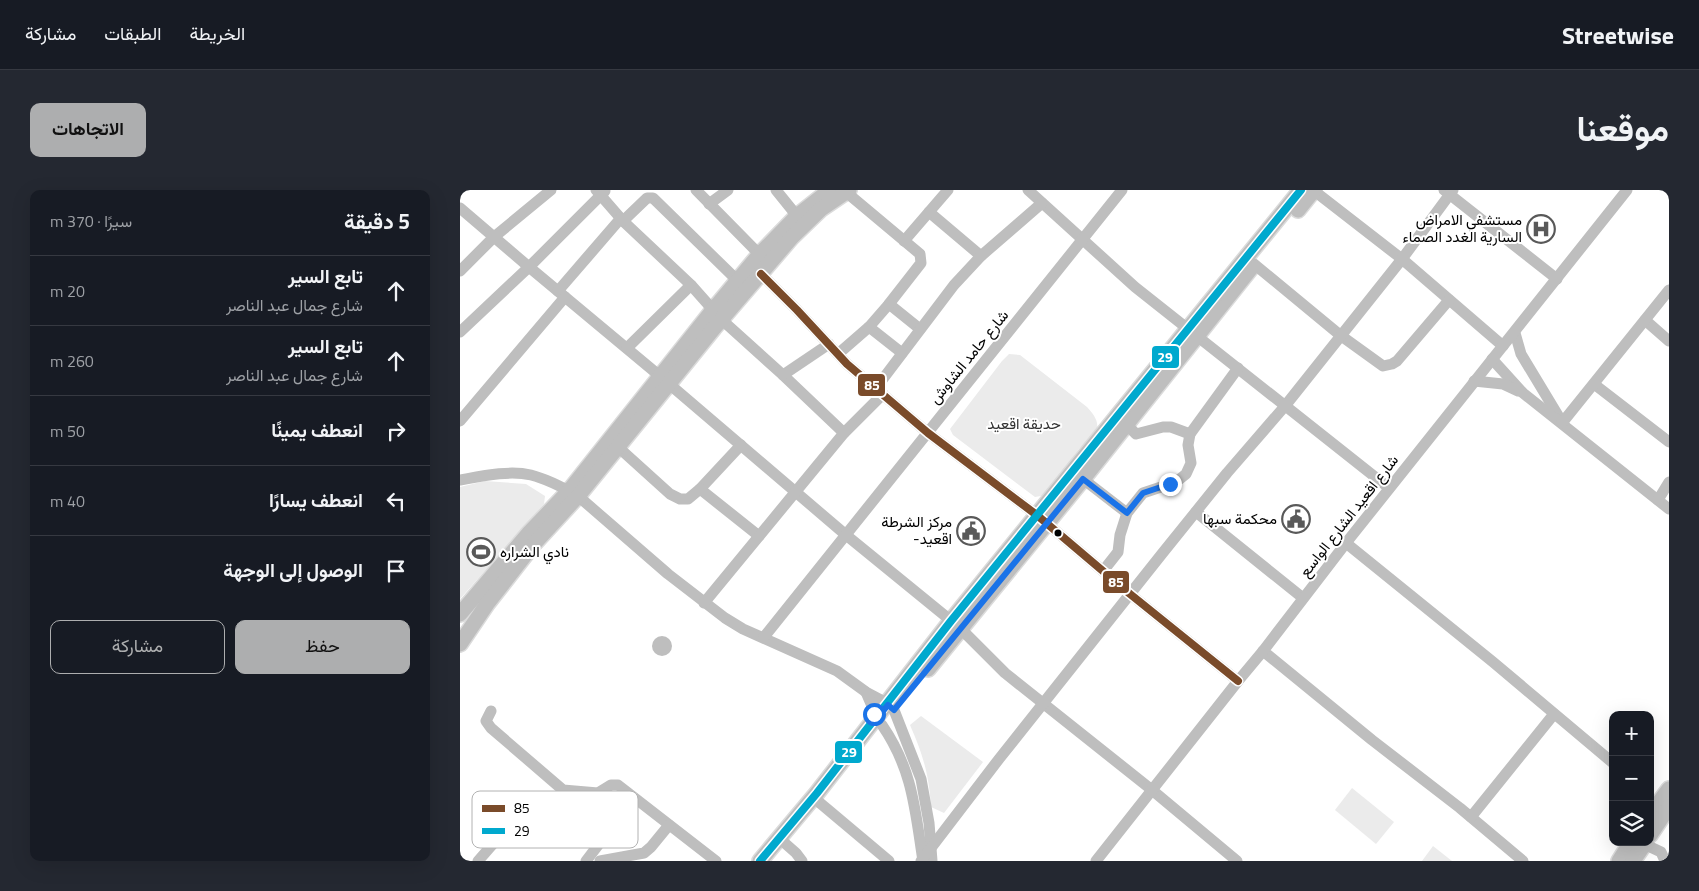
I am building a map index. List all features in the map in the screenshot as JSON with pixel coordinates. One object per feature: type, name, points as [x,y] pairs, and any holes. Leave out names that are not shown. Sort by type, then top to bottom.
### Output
[{"type":"main road","points":[[718,315],[738,281],[763,264],[797,216],[830,190]]},
{"type":"main road","points":[[1042,520],[1083,479],[1301,190]]},
{"type":"main road","points":[[779,848],[1192,333],[1254,264],[1314,190]]},
{"type":"main road","points":[[460,644],[487,604],[533,545],[718,315],[763,264],[808,221],[821,209],[848,191]]},
{"type":"main road","points":[[460,614],[528,534],[573,494],[618,447],[665,380]]},
{"type":"main road","points":[[760,861],[779,848],[820,803],[878,724]]},
{"type":"main road","points":[[1654,822],[1669,789]]},
{"type":"main road","points":[[1619,861],[1637,846]]},
{"type":"main road","points":[[1633,861],[1640,846]]},
{"type":"street","points":[[460,271],[537,195],[551,190]]},
{"type":"street","points":[[696,190],[763,264],[797,310],[847,364],[928,433],[1042,520],[1238,681]]},
{"type":"street","points":[[709,204],[728,190]]},
{"type":"street","points":[[776,190],[797,216]]},
{"type":"street","points":[[904,241],[948,190]]},
{"type":"street","points":[[1028,190],[1135,287],[1389,488]]},
{"type":"street","name":"شارع حامد الشاوش","points":[[764,637],[1122,190]]},
{"type":"street","points":[[1314,190],[1402,259],[1503,346]]},
{"type":"street","points":[[838,354],[869,327],[921,263],[920,254],[848,191]]},
{"type":"street","name":"شارع اقعيد الشارع الواسع","points":[[1096,861],[1263,652],[1389,488],[1474,381],[1515,333],[1624,191]]},
{"type":"street","points":[[460,332],[529,267],[601,192],[622,220],[691,286],[718,315],[844,433]]},
{"type":"street","points":[[925,860],[931,849],[1130,594],[1285,406],[1402,259],[1449,192],[1557,279]]},
{"type":"street","points":[[460,421],[622,220],[647,198],[653,198],[738,281]]},
{"type":"street","points":[[704,603],[879,391],[902,353],[954,285],[981,256],[1042,203]]},
{"type":"street","points":[[460,209],[665,380],[846,535],[956,625],[1005,672],[1043,704],[1152,790],[1237,861]]},
{"type":"street","points":[[929,212],[981,256]]},
{"type":"street","points":[[1254,264],[1340,335],[1383,366],[1388,366],[1397,361],[1449,300]]},
{"type":"street","points":[[627,348],[691,286]]},
{"type":"street","points":[[1562,423],[1669,290]]},
{"type":"street","points":[[889,304],[920,330]]},
{"type":"street","points":[[1645,320],[1669,341]]},
{"type":"street","points":[[869,327],[902,353]]},
{"type":"street","points":[[1515,333],[1521,354],[1562,423]]},
{"type":"street","points":[[783,375],[829,344]]},
{"type":"street","points":[[1492,360],[1523,393],[1664,496],[1669,509]]},
{"type":"street","points":[[1103,571],[1118,552],[1120,535],[1127,513],[1143,493],[1176,482],[1186,474],[1191,463],[1188,444],[1190,434],[1238,368]]},
{"type":"street","points":[[1474,381],[1503,384],[1523,393]]},
{"type":"street","points":[[1594,384],[1669,442]]},
{"type":"street","points":[[1126,424],[1136,434],[1163,427],[1171,427],[1190,434]]},
{"type":"street","points":[[618,447],[670,494],[680,499],[688,499],[741,446]]},
{"type":"street","points":[[460,480],[497,474],[526,474],[573,494],[704,603],[733,624],[837,671],[891,708],[921,779],[931,849]]},
{"type":"street","points":[[1083,479],[1127,513]]},
{"type":"street","points":[[1664,496],[1669,482]]},
{"type":"street","points":[[700,489],[759,536]]},
{"type":"street","points":[[1196,512],[1303,598]]},
{"type":"street","points":[[1346,543],[1486,656],[1609,760]]},
{"type":"street","points":[[1263,652],[1372,740],[1472,817],[1524,861]]},
{"type":"street","points":[[866,692],[878,724],[893,742],[908,776],[914,797],[925,860]]},
{"type":"street","points":[[491,711],[486,720],[491,728],[564,790],[575,791]]},
{"type":"street","points":[[1472,817],[1554,714]]},
{"type":"street","points":[[602,791],[615,785],[624,791]]},
{"type":"street","points":[[638,801],[716,861]]},
{"type":"street","points":[[820,803],[889,861]]},
{"type":"street","points":[[600,861],[644,853],[669,825]]},
{"type":"street","points":[[1651,846],[1661,852],[1665,861]]},
{"type":"street","points":[[478,861],[489,848]]},
{"type":"street","points":[[586,861],[596,848]]},
{"type":"street","points":[[779,848],[796,861]]},
{"type":"street","points":[[779,848],[802,861]]},
{"type":"green space","name":"حديقة اقعيد","points":[[1009,354],[1020,355],[1087,407],[1097,422],[1095,435],[1079,449],[1055,485],[1042,496],[1035,497],[953,435],[950,429]]},
{"type":"green space","name":"نادي الشراره","points":[[485,481],[526,484],[545,496],[544,504],[460,599],[460,487]]},
{"type":"green space","points":[[921,716],[983,762],[944,813],[931,807],[925,765],[910,725]]},
{"type":"green space","points":[[1352,788],[1394,822],[1376,844],[1335,810]]},
{"type":"green space","points":[[1433,846],[1452,861],[1422,861]]},
{"type":"shaded area","points":[[662,636],[669,639],[672,646],[669,653],[662,656],[655,653],[652,646],[655,639]]},
{"type":"transit line","name":"29","points":[[760,861],[817,793],[951,621],[1301,190]]},
{"type":"transit line","name":"85","points":[[761,274],[847,364],[928,433],[1038,516],[1130,594],[1238,681]]},
{"type":"place","name":"مستشفي الامراض السارية الغدد الصماء","points":[[1541,229]]},
{"type":"place","name":"محكمة سبها","points":[[1296,519]]},
{"type":"place","name":"مركز الشرطة -اقعيد","points":[[971,531]]},
{"type":"place","name":"نادي الشراره","points":[[481,552]]},
{"type":"route","points":[[874,714],[874,722],[888,705],[894,710],[1083,479],[1127,513],[1143,493],[1170,484]]}]
